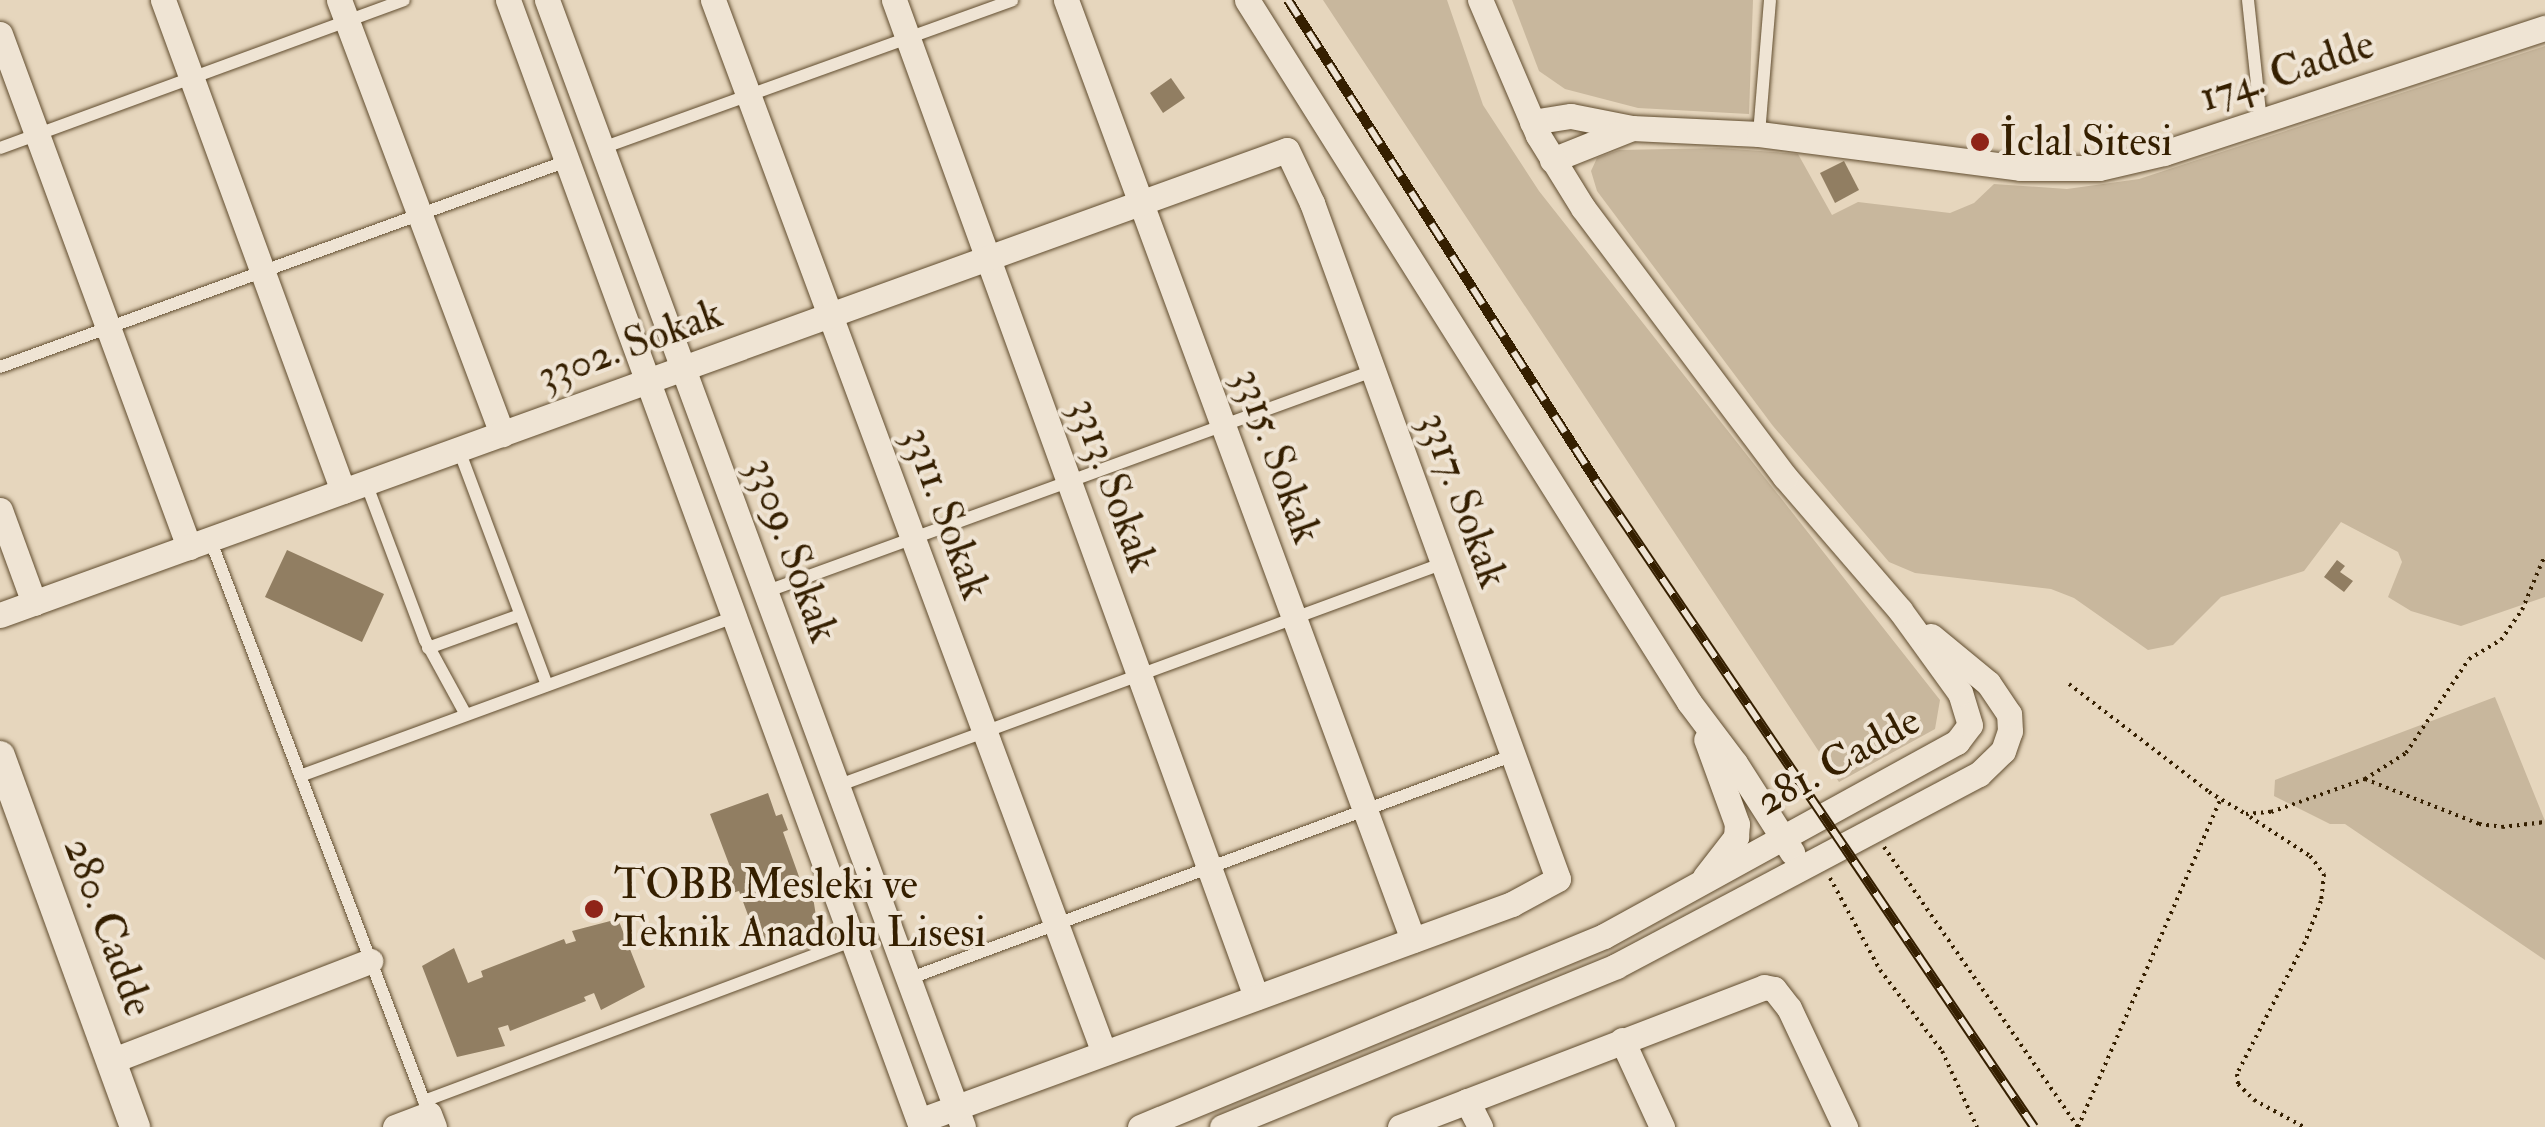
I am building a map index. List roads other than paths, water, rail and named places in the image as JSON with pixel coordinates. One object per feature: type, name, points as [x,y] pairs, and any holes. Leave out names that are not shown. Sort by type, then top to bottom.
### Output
[{"type":"street","points":[[163,0],[263,272],[355,487]]},
{"type":"street","name":"3309. Sokak","points":[[508,0],[920,1124]]},
{"type":"street","name":"3309. Sokak","points":[[547,0],[959,1117]]},
{"type":"street","name":"3311. Sokak","points":[[713,0],[1104,1053]]},
{"type":"street","name":"3313. Sokak","points":[[894,0],[1256,997]]},
{"type":"street","name":"3315. Sokak","points":[[1066,0],[1412,940]]},
{"type":"street","points":[[1246,0],[1689,702],[1783,837],[1810,865]]},
{"type":"street","points":[[1480,0],[1532,122],[1598,230],[1740,418],[1900,610]]},
{"type":"street","points":[[342,11],[502,434]]},
{"type":"street","name":"174. Cadde","points":[[1532,122],[1571,116],[1632,128],[1759,134],[2062,170],[2128,163],[2545,28]]},
{"type":"street","points":[[0,34],[108,328],[200,543]]},
{"type":"street","points":[[1552,160],[1632,128]]},
{"type":"street","name":"3302. Sokak","points":[[0,615],[1287,150]]},
{"type":"street","name":"3317. Sokak","points":[[1287,150],[1305,185],[1558,878],[1512,904],[1412,940]]},
{"type":"street","points":[[0,510],[34,603]]},
{"type":"street","name":"281. Cadde","points":[[1222,1127],[1616,966],[1988,768],[2002,752],[2010,731],[2009,714],[1998,693],[1900,610]]},
{"type":"street","name":"281. Cadde","points":[[1140,1127],[1546,962],[1698,888],[1957,742],[1968,731],[1966,703],[1900,610]]},
{"type":"street","points":[[1689,702],[1738,824],[1736,837],[1698,888]]},
{"type":"street","name":"280. Cadde","points":[[0,756],[136,1127]]},
{"type":"street","points":[[920,1124],[959,1117],[1104,1053],[1412,940]]},
{"type":"street","points":[[112,1061],[370,961]]},
{"type":"street","points":[[1400,1127],[1751,990],[1774,989],[1790,1008],[1845,1127]]},
{"type":"street","points":[[1622,1040],[1662,1127]]},
{"type":"street","points":[[1467,1100],[1480,1127]]},
{"type":"street","points":[[396,1127],[429,1114]]},
{"type":"lane","points":[[0,148],[192,78],[342,11],[404,0]]},
{"type":"lane","points":[[602,148],[1012,0]]},
{"type":"lane","points":[[1759,134],[1770,0]]},
{"type":"lane","points":[[2248,0],[2262,121]]},
{"type":"lane","points":[[0,367],[567,161]]},
{"type":"lane","points":[[766,592],[1373,371]]},
{"type":"lane","points":[[458,450],[547,686]]},
{"type":"lane","points":[[355,487],[428,648],[466,715]]},
{"type":"lane","points":[[200,543],[300,776],[429,1114],[853,941]]},
{"type":"lane","points":[[837,786],[1444,563]]},
{"type":"lane","points":[[428,648],[520,614]]},
{"type":"lane","points":[[300,776],[734,616]]},
{"type":"lane","points":[[908,979],[1514,756]]},
{"type":"railway","points":[[1288,0],[1598,484],[2034,1127]]},
{"type":"place","name":"İclal Sitesi","points":[[1980,142]]},
{"type":"place","name":"TOBB Mesleki ve Teknik Anadolu Lisesi","points":[[594,909]]}]
